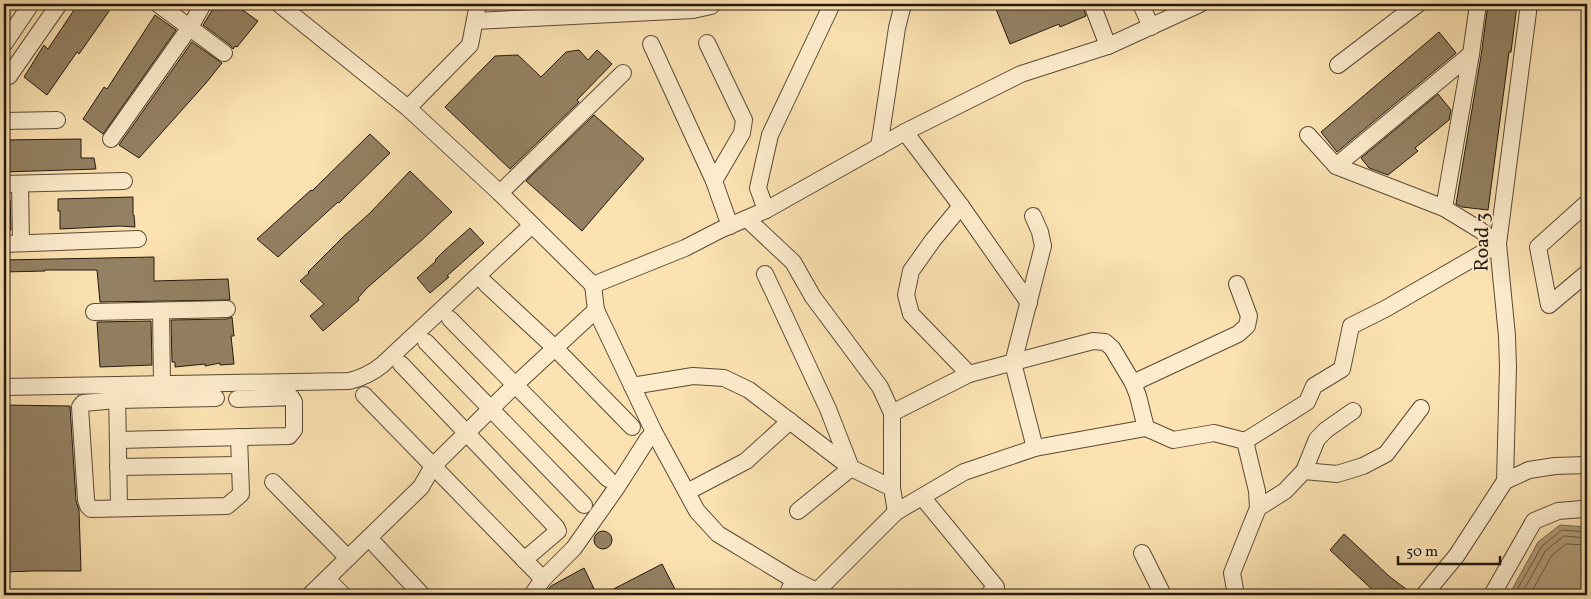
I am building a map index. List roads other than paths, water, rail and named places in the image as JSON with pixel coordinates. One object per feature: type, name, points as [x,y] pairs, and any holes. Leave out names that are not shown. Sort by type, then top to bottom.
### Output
[{"type":"street","points":[[4,44],[31,4]]},
{"type":"street","points":[[9,76],[59,4]]},
{"type":"street","points":[[158,4],[224,53]]},
{"type":"street","points":[[111,139],[190,27],[203,4]]},
{"type":"street","points":[[279,4],[408,108],[593,285],[596,310],[654,432],[697,511],[718,534],[791,588],[821,593],[896,512],[923,498],[964,472],[1035,448],[1146,428],[1174,440],[1214,433],[1245,441],[1307,402],[1314,386],[1342,369],[1351,326],[1385,309],[1498,244],[1480,230],[1444,208],[1336,166],[1308,136]]},
{"type":"street","points":[[408,108],[470,45],[478,4]]},
{"type":"street","points":[[475,21],[624,9],[693,10],[713,4]]},
{"type":"street","points":[[766,210],[758,188],[770,135],[832,4]]},
{"type":"street","points":[[878,147],[897,28],[903,4]]},
{"type":"street","points":[[1092,4],[1108,46]]},
{"type":"street","points":[[1141,4],[1151,27]]},
{"type":"street","points":[[1338,65],[1418,4]]},
{"type":"street","points":[[1444,208],[1478,4]]},
{"type":"street","name":"Road 3","points":[[1505,481],[1508,367],[1507,336],[1498,244],[1529,4]]},
{"type":"street","points":[[593,285],[685,248],[766,210],[905,132],[1021,74],[1108,46],[1195,5]]},
{"type":"street","points":[[707,43],[744,120],[742,133],[714,181]]},
{"type":"street","points":[[651,44],[714,181],[730,226]]},
{"type":"street","points":[[1336,166],[1471,54]]},
{"type":"street","points":[[500,194],[623,73]]},
{"type":"street","points":[[4,121],[57,120]]},
{"type":"street","points":[[905,132],[961,206],[1030,303]]},
{"type":"street","points":[[21,243],[12,184],[124,181]]},
{"type":"street","points":[[1587,203],[1538,246],[1549,305],[1587,273]]},
{"type":"street","points":[[961,206],[932,240],[911,271],[906,295],[911,314],[969,374]]},
{"type":"street","points":[[1033,216],[1040,232],[1043,246],[1030,303],[1013,363],[1035,448]]},
{"type":"street","points":[[747,219],[793,262],[813,297],[880,387],[892,413],[892,488],[896,512]]},
{"type":"street","points":[[239,437],[241,494],[227,506],[91,509],[88,506],[86,500],[80,407],[82,403],[117,392],[162,384],[348,381],[364,377],[382,365],[532,225]]},
{"type":"street","points":[[4,244],[138,239]]},
{"type":"street","points":[[765,274],[828,409],[851,468]]},
{"type":"street","points":[[485,283],[555,348],[632,427]]},
{"type":"street","points":[[1133,383],[1238,334],[1247,326],[1249,316],[1237,284]]},
{"type":"street","points":[[94,312],[228,309]]},
{"type":"street","points":[[161,310],[162,384]]},
{"type":"street","points":[[310,595],[421,487],[433,466],[515,385],[596,310]]},
{"type":"street","points":[[450,319],[608,479]]},
{"type":"street","points":[[892,413],[969,374],[1092,341],[1105,342],[1112,348],[1133,383],[1146,428]]},
{"type":"street","points":[[426,342],[584,505]]},
{"type":"street","points":[[402,364],[556,527],[558,531],[524,560]]},
{"type":"street","points":[[632,386],[693,376],[724,378],[748,390],[851,468],[892,488]]},
{"type":"street","points":[[4,387],[216,398]]},
{"type":"street","points":[[117,392],[119,508]]},
{"type":"street","points":[[364,395],[543,579]]},
{"type":"street","points":[[118,440],[289,436],[292,434],[294,430],[294,402],[291,397],[237,398]]},
{"type":"street","points":[[1304,472],[1337,474],[1363,466],[1386,454],[1421,408]]},
{"type":"street","points":[[1258,508],[1285,491],[1304,472],[1317,439],[1352,411]]},
{"type":"street","points":[[687,492],[746,461],[790,422]]},
{"type":"street","points":[[532,595],[543,579],[574,548],[654,432]]},
{"type":"street","points":[[1236,595],[1232,573],[1258,508],[1257,491],[1245,441]]},
{"type":"street","points":[[118,467],[240,465]]},
{"type":"street","points":[[1424,595],[1457,555],[1505,481],[1530,470],[1555,466],[1587,465]]},
{"type":"street","points":[[798,511],[851,468]]},
{"type":"street","points":[[274,482],[348,558]]},
{"type":"street","points":[[923,498],[996,587],[988,595]]},
{"type":"street","points":[[1492,595],[1534,521],[1558,511],[1582,509],[1587,511]]},
{"type":"street","points":[[369,538],[422,595]]},
{"type":"street","points":[[1142,553],[1163,595]]},
{"type":"street","points":[[327,579],[343,595]]},
{"type":"water","points":[[1560,525],[1587,527],[1587,595],[1509,595],[1538,542]]}]
